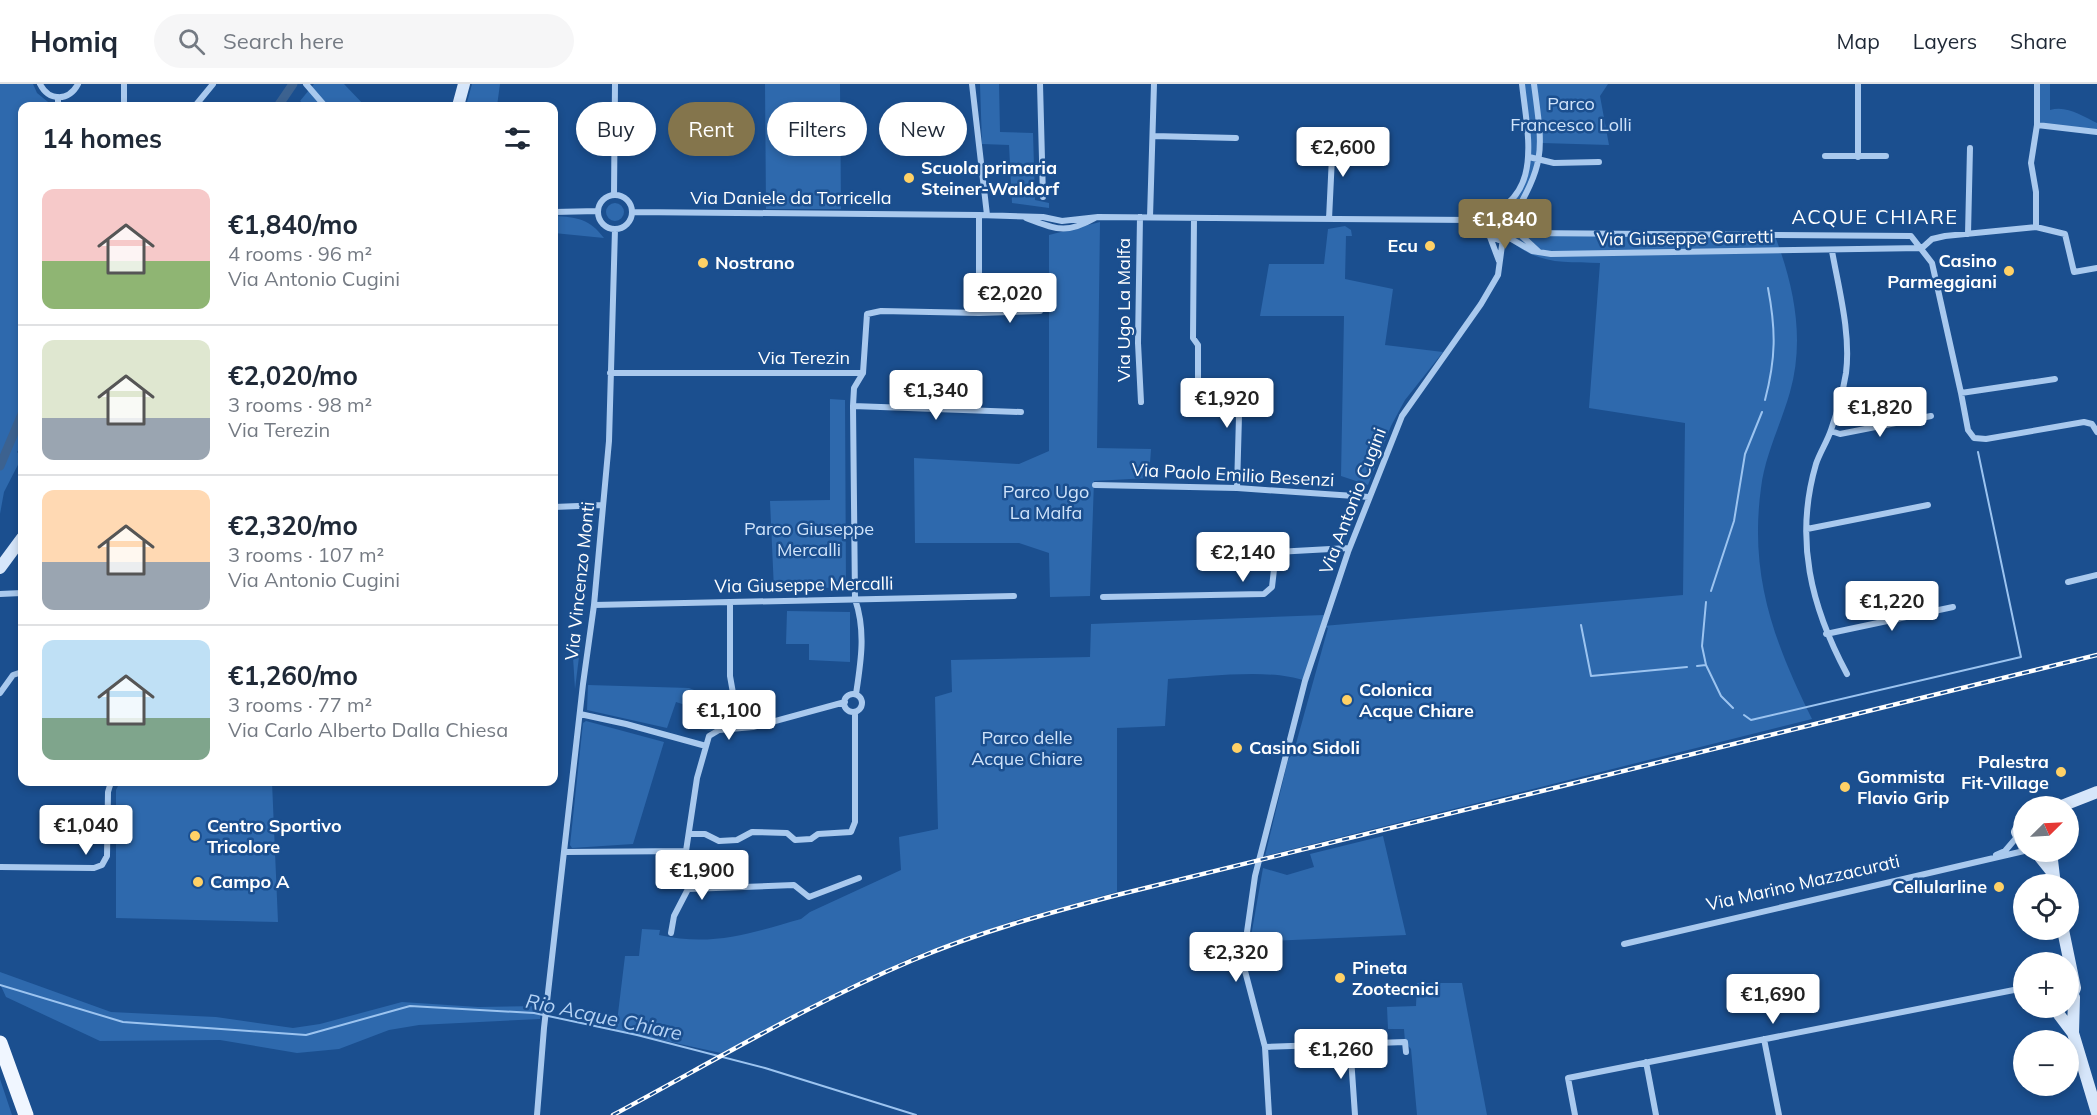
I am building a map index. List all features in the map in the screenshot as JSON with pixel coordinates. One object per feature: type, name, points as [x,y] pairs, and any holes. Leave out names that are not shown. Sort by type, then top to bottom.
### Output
[{"type":"main road","points":[[0,1043],[26,1115]]},
{"type":"street","points":[[40,84],[46,93],[58,97],[69,94],[78,84]]},
{"type":"street","points":[[124,84],[124,102]]},
{"type":"street","points":[[198,102],[213,84]]},
{"type":"street","points":[[306,84],[322,102]]},
{"type":"street","points":[[459,102],[465,84]]},
{"type":"street","points":[[614,195],[615,84]]},
{"type":"street","points":[[972,84],[987,215]]},
{"type":"street","points":[[1040,84],[1043,196]]},
{"type":"street","points":[[1150,217],[1154,84]]},
{"type":"street","points":[[1499,261],[1490,237],[1484,230],[1484,222],[1488,215],[1498,211],[1517,192],[1526,178],[1529,157],[1522,84]]},
{"type":"street","name":"Via Antonio Cugini","points":[[1269,1115],[1265,1047],[1245,971],[1245,946],[1250,905],[1305,681],[1349,548],[1402,416],[1481,304],[1498,275],[1504,237],[1536,175],[1540,159],[1542,143],[1534,84]]},
{"type":"street","points":[[1858,84],[1858,157]]},
{"type":"street","points":[[2036,227],[2036,192],[2031,163],[2037,125],[2037,84]]},
{"type":"street","points":[[58,97],[58,102]]},
{"type":"street","points":[[2037,125],[2097,132]]},
{"type":"street","points":[[1153,136],[1236,138]]},
{"type":"street","points":[[1329,219],[1333,136]]},
{"type":"street","points":[[1968,234],[1970,148]]},
{"type":"street","points":[[1825,156],[1886,156]]},
{"type":"street","points":[[1529,157],[1554,163],[1599,162]]},
{"type":"street","points":[[614,195],[624,198],[632,212],[624,225],[615,229],[601,222],[597,211],[601,202],[614,195]]},
{"type":"street","points":[[558,212],[597,211]]},
{"type":"street","points":[[1498,211],[1506,214],[1511,224],[1539,252]]},
{"type":"street","name":"Via Daniele da Torricella","points":[[632,212],[1043,216],[1062,221],[1098,217],[1462,221],[1488,215]]},
{"type":"street","points":[[979,215],[979,313]]},
{"type":"street","name":"Via Daniele da Torricella","points":[[1022,217],[1054,229],[1065,230],[1098,217]]},
{"type":"street","name":"Via Ugo La Malfa","points":[[1140,217],[1138,354],[1141,402]]},
{"type":"street","points":[[1194,218],[1193,338],[1198,345],[1198,412]]},
{"type":"street","name":"Via Daniele da Torricella","points":[[1462,221],[1484,230]]},
{"type":"street","points":[[1922,248],[1932,239],[2036,227],[2065,234],[2074,273],[2097,268]]},
{"type":"street","name":"Via Vincenzo Monti","points":[[537,1115],[544,1028],[594,605],[609,441],[615,229]]},
{"type":"street","points":[[1519,233],[1911,236],[1932,263],[1968,430],[1974,438],[1986,439],[2084,422],[2092,424],[2097,432]]},
{"type":"street","points":[[1490,237],[1504,237]]},
{"type":"street","name":"Via Giuseppe Carretti","points":[[1504,237],[1539,252],[1551,254],[1922,248]]},
{"type":"street","points":[[1832,251],[1844,319],[1846,372],[1831,430],[1816,463],[1808,506],[1808,560],[1814,597],[1826,634],[1847,674]]},
{"type":"street","name":"Via Terezin","points":[[610,373],[863,373],[867,314],[880,311],[979,313],[1040,311]]},
{"type":"street","points":[[856,694],[862,656],[862,620],[855,599],[852,406],[854,388],[863,373]]},
{"type":"street","points":[[1961,393],[2055,379]]},
{"type":"street","points":[[1236,488],[1239,416],[1246,386]]},
{"type":"street","points":[[852,406],[1021,412]]},
{"type":"street","points":[[1831,430],[1840,434],[1931,416]]},
{"type":"street","name":"Via Paolo Emilio Besenzi","points":[[1095,485],[1236,488],[1369,497]]},
{"type":"street","points":[[1807,529],[1928,505]]},
{"type":"street","points":[[558,507],[603,506]]},
{"type":"street","points":[[0,568],[18,543]]},
{"type":"street","points":[[1102,597],[1264,594],[1272,587],[1276,552],[1349,548]]},
{"type":"street","points":[[2068,582],[2097,575]]},
{"type":"street","points":[[0,594],[18,593]]},
{"type":"street","name":"Via Giuseppe Mercalli","points":[[594,605],[1014,596]]},
{"type":"street","points":[[730,602],[730,676],[738,727]]},
{"type":"street","points":[[1826,634],[1953,607]]},
{"type":"street","points":[[0,693],[12,675],[18,673]]},
{"type":"street","points":[[671,933],[674,916],[688,889],[686,851],[697,778],[709,736],[719,730],[753,727],[844,702],[850,694],[856,694],[862,701],[862,705],[855,712],[855,822],[851,832],[818,834],[811,839],[795,840],[787,833],[752,832],[737,840],[719,841],[705,834],[689,834]]},
{"type":"street","points":[[844,702],[849,710],[855,712]]},
{"type":"street","points":[[580,714],[706,746]]},
{"type":"street","points":[[0,867],[94,868],[102,865],[107,856],[110,786]]},
{"type":"street","points":[[2079,800],[2097,792]]},
{"type":"street","name":"Via Marino Mazzacurati","points":[[1990,858],[2013,846]]},
{"type":"street","points":[[565,852],[686,851]]},
{"type":"street","name":"Via Marino Mazzacurati","points":[[1624,944],[2013,853]]},
{"type":"street","points":[[688,889],[794,885],[809,897],[859,878]]},
{"type":"street","points":[[2065,940],[2068,952]]},
{"type":"street","points":[[2065,952],[2066,946]]},
{"type":"street","points":[[1575,1115],[1568,1078],[2013,991]]},
{"type":"street","points":[[2062,1018],[2071,1030]]},
{"type":"street","points":[[1764,1039],[1779,1115]]},
{"type":"street","points":[[1265,1047],[1405,1042],[1406,1052]]},
{"type":"street","points":[[1350,1043],[1355,1115]]},
{"type":"street","points":[[2079,1055],[2094,1111]]},
{"type":"street","points":[[1646,1062],[1656,1115]]},
{"type":"green space","points":[[0,84],[33,84],[37,93],[48,102],[18,102],[18,465],[4,492],[0,514]]},
{"type":"green space","points":[[314,84],[344,84],[361,102],[301,102]]},
{"type":"green space","points":[[472,84],[500,84],[498,102],[467,102]]},
{"type":"green space","points":[[765,84],[840,84],[840,102],[767,102],[767,156],[841,156],[841,209],[766,209]]},
{"type":"green space","points":[[980,84],[999,84],[1000,132],[1033,133],[1035,200],[1049,203],[1049,208],[1012,203],[1009,145],[982,144]]},
{"type":"green space","name":"Parco Francesco Lolli","points":[[1522,84],[1608,84],[1600,96],[1609,145],[1542,143],[1540,160],[1511,221],[1498,211],[1517,192],[1529,164]]},
{"type":"green space","points":[[2037,84],[2050,84],[2050,110],[2062,109],[2080,114],[2097,123],[2097,132],[2037,125]]},
{"type":"green space","points":[[615,203],[621,206],[624,212],[621,218],[615,221],[609,218],[606,212],[609,206]]},
{"type":"green space","points":[[558,216],[582,220],[594,227],[604,238],[558,233]]},
{"type":"green space","points":[[1497,216],[1503,219],[1506,225],[1503,231],[1497,234],[1491,231],[1488,225],[1491,219]]},
{"type":"green space","name":"Parco Ugo La Malfa","points":[[1100,222],[1097,448],[1151,449],[1149,478],[1094,481],[1090,596],[1050,597],[1049,553],[1019,543],[915,543],[914,458],[1019,464],[1049,451],[1049,235]]},
{"type":"green space","points":[[1345,226],[1351,230],[1352,236],[1346,236],[1345,279],[1393,289],[1385,345],[1443,352],[1405,400],[1391,426],[1368,485],[1341,476],[1344,316],[1260,316],[1269,264],[1324,264],[1328,229]]},
{"type":"green space","points":[[1510,231],[1775,236],[1792,293],[1797,352],[1790,392],[1763,476],[1758,520],[1759,550],[1762,579],[1776,635],[1798,691],[1812,719],[1265,856],[1288,760],[1294,751],[1328,628],[1323,626],[1683,595],[1685,423],[1589,408],[1600,263],[1561,262],[1538,257],[1527,252],[1506,236]]},
{"type":"green space","name":"Parco Giuseppe Mercalli","points":[[830,399],[845,400],[846,587],[774,590],[770,501],[830,500]]},
{"type":"green space","points":[[787,611],[850,612],[850,662],[809,660],[809,644],[786,644]]},
{"type":"green space","name":"Parco delle Acque Chiare","points":[[1324,615],[1305,681],[1291,677],[1256,674],[1168,679],[1165,726],[1117,728],[1117,892],[1019,919],[912,957],[721,1053],[616,1030],[625,956],[639,956],[642,929],[660,930],[659,935],[697,940],[732,937],[801,919],[810,912],[901,870],[899,837],[938,829],[935,697],[952,692],[951,660],[1090,657],[1091,624]]},
{"type":"green space","points":[[572,641],[581,641],[575,689]]},
{"type":"green space","points":[[588,685],[689,688],[712,697],[729,699],[731,720],[711,731],[698,729],[703,711],[676,702],[667,728],[587,710]]},
{"type":"green space","points":[[586,721],[664,742],[633,844],[572,848],[570,845],[583,723]]},
{"type":"green space","name":"Centro Sportivo Tricolore","points":[[118,786],[272,786],[278,922],[116,918],[116,790]]},
{"type":"green space","points":[[1383,836],[1406,935],[1250,942],[1263,868],[1287,875],[1314,867],[1310,854]]},
{"type":"green space","points":[[0,972],[111,1012],[216,1017],[293,1028],[320,1024],[402,1002],[478,1007],[541,1006],[540,1019],[419,1025],[389,1030],[339,1049],[297,1053],[220,1040],[100,1041],[6,997],[0,984]]},
{"type":"green space","points":[[1417,983],[1462,983],[1487,1115],[1417,1115],[1411,1049],[1405,1042],[1404,1029],[1388,1029],[1387,1007],[1416,1006]]},
{"type":"green space","points":[[0,1079],[12,1115],[0,1115]]},
{"type":"waterway","points":[[281,102],[293,84]]},
{"type":"waterway","points":[[1765,400],[1774,344],[1768,288]]},
{"type":"waterway","points":[[1711,591],[1734,521],[1745,454],[1762,412]]},
{"type":"waterway","points":[[0,466],[18,423]]},
{"type":"waterway","points":[[1744,715],[1751,720],[2021,657],[1978,452]]},
{"type":"waterway","points":[[1706,602],[1702,646],[1706,665]]},
{"type":"waterway","points":[[1581,625],[1591,676],[1687,667]]},
{"type":"waterway","points":[[1697,666],[1706,665],[1721,696],[1733,708]]},
{"type":"waterway","name":"Rio Acque Chiare","points":[[0,985],[123,1022],[306,1035],[410,1006],[534,1013],[637,1035],[765,1068],[916,1115]]},
{"type":"railway","points":[[613,1115],[836,995],[938,950],[1014,924],[1117,895],[2097,655]]},
{"type":"place","name":"Scuola primaria Steiner-Waldorf","points":[[909,178]]},
{"type":"place","name":"Ecu","points":[[1430,246]]},
{"type":"place","name":"Nostrano","points":[[703,263]]},
{"type":"place","name":"Casino Parmeggiani","points":[[2009,271]]},
{"type":"place","name":"Colonica Acque Chiare","points":[[1347,700]]},
{"type":"place","name":"Casino Sidoli","points":[[1237,748]]},
{"type":"place","name":"Palestra Fit-Village","points":[[2061,772]]},
{"type":"place","name":"Gommista Flavio Grip","points":[[1845,787]]},
{"type":"place","name":"Centro Sportivo Tricolore","points":[[195,836]]},
{"type":"place","name":"Campo A","points":[[198,882]]},
{"type":"place","name":"Cellularline","points":[[1999,887]]},
{"type":"place","name":"Pineta Zootecnici","points":[[1340,978]]},
{"type":"district","name":"ACQUE CHIARE","points":[[1875,217]]}]
